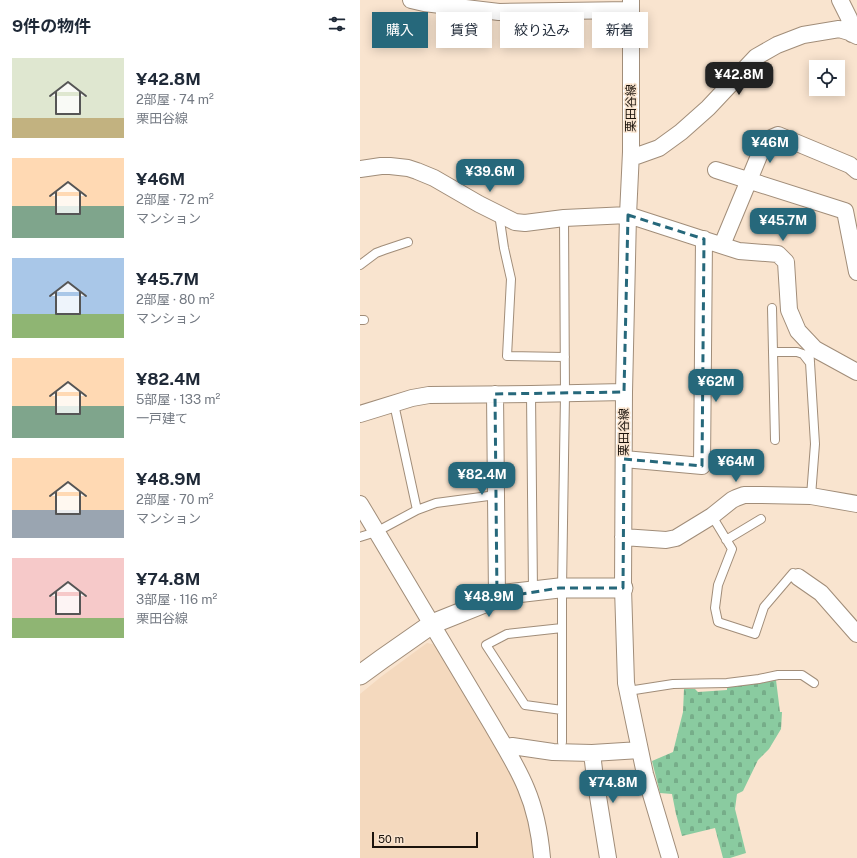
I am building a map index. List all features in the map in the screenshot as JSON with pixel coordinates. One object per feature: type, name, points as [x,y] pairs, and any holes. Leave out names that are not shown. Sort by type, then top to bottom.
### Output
[{"type":"street","points":[[411,0],[424,3],[499,12],[631,5]]},
{"type":"street","points":[[840,0],[855,35]]},
{"type":"street","name":"栗田谷線","points":[[631,5],[631,158],[628,215],[624,392],[623,588],[626,683],[645,774],[670,858]]},
{"type":"street","points":[[631,158],[659,148],[681,132],[708,108],[756,57],[777,45],[803,35],[839,29],[855,35]]},
{"type":"street","points":[[722,245],[760,151],[767,140],[778,134],[850,165],[857,171]]},
{"type":"street","points":[[360,169],[390,166],[417,171],[434,178],[515,222],[520,223],[564,218],[628,215],[743,252],[778,254],[786,262],[789,310],[798,331],[815,349],[857,372]]},
{"type":"street","points":[[716,170],[845,211],[857,272]]},
{"type":"street","points":[[624,459],[702,466],[704,239]]},
{"type":"street","points":[[360,414],[429,395],[624,392]]},
{"type":"street","points":[[495,394],[497,598]]},
{"type":"street","points":[[623,537],[666,540],[676,538],[712,516],[732,500],[744,495],[811,496],[857,504]]},
{"type":"street","points":[[360,504],[506,749],[526,788],[535,817],[541,845],[542,858]]},
{"type":"street","points":[[798,577],[821,593],[857,634]]},
{"type":"street","points":[[360,675],[432,624],[507,594],[562,588],[623,588]]},
{"type":"street","points":[[512,746],[553,752],[592,753],[640,750]]},
{"type":"street","points":[[592,753],[608,858]]},
{"type":"lane","points":[[499,214],[504,248],[511,279],[507,356],[565,357]]},
{"type":"lane","points":[[562,742],[562,588],[565,394],[564,218]]},
{"type":"lane","points":[[360,265],[384,250],[408,242]]},
{"type":"lane","points":[[772,308],[775,440]]},
{"type":"lane","points":[[809,343],[815,444],[811,496]]},
{"type":"lane","points":[[773,352],[797,352],[803,354],[810,363]]},
{"type":"lane","points":[[531,394],[533,591]]},
{"type":"lane","points":[[394,404],[417,510]]},
{"type":"lane","points":[[360,537],[376,532],[417,510],[436,503],[496,495]]},
{"type":"lane","points":[[712,516],[732,549],[718,585],[715,608],[718,622],[755,634],[764,608],[793,573],[798,577]]},
{"type":"lane","points":[[726,540],[760,519]]},
{"type":"lane","points":[[562,628],[507,634],[486,645],[525,705],[562,710]]},
{"type":"lane","points":[[628,691],[673,684],[727,683],[778,675],[802,675],[814,683]]},
{"type":"highlighted area","points":[[628,215],[704,239],[702,466],[624,459],[623,588],[559,588],[497,598],[495,394],[624,392]]},
{"type":"shaded area","points":[[427,643],[437,645],[520,790],[533,840],[535,858],[360,858],[360,694]]},
{"type":"green space","points":[[776,680],[780,712],[782,712],[781,729],[769,749],[758,760],[743,791],[737,794],[735,809],[746,853],[730,858],[723,858],[715,828],[682,836],[672,794],[660,793],[652,761],[673,752],[683,712],[684,689],[695,689],[698,692],[727,690],[727,686]]}]
